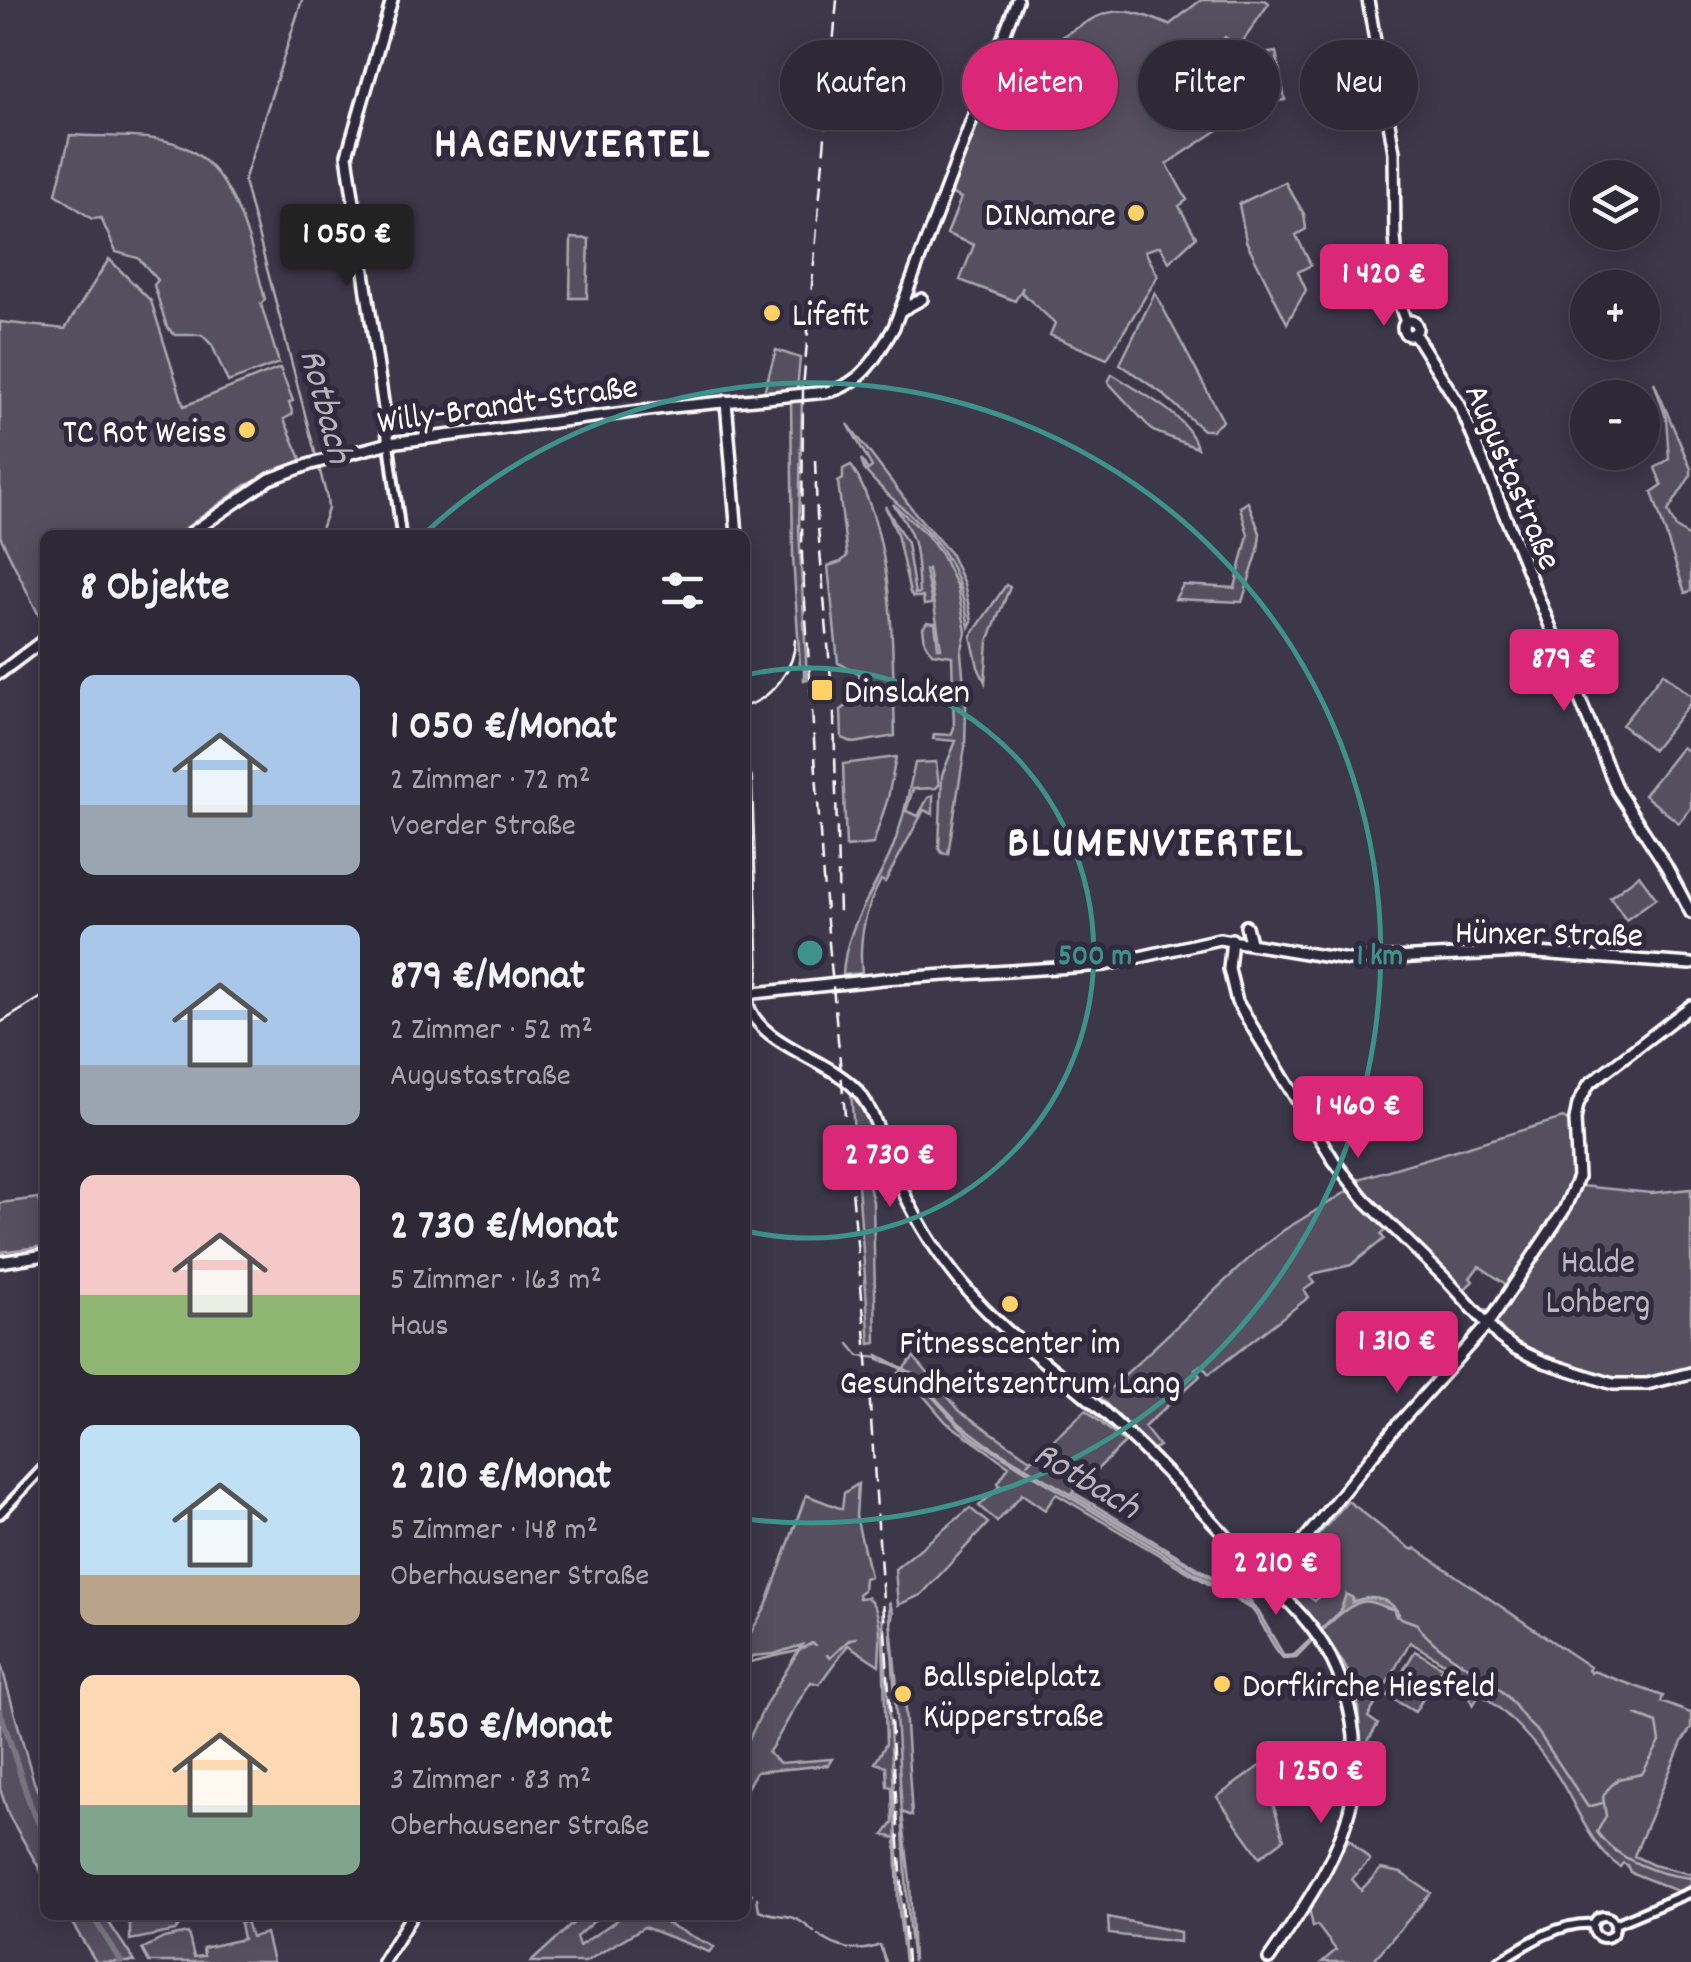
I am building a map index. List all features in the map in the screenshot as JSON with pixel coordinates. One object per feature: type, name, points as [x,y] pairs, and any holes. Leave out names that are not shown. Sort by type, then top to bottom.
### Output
[{"type":"main road","points":[[389,443],[348,154],[392,0]]},
{"type":"main road","name":"Willy-Brandt-Straße","points":[[195,530],[251,490],[318,462],[389,443],[834,391],[859,378],[887,340],[900,311],[1017,0]]},
{"type":"main road","name":"Augustastraße","points":[[1368,0],[1394,152],[1395,236],[1405,332],[1414,334],[1462,408],[1617,790],[1691,913]]},
{"type":"main road","points":[[900,311],[922,298]]},
{"type":"main road","points":[[726,401],[737,530]]},
{"type":"main road","points":[[705,404],[718,410],[728,425]]},
{"type":"main road","points":[[0,673],[40,642]]},
{"type":"main road","points":[[1246,926],[1250,942]]},
{"type":"main road","name":"Hünxer Straße","points":[[750,993],[883,978],[1104,965],[1219,939],[1250,942],[1343,964],[1523,952],[1691,964]]},
{"type":"main road","points":[[1232,939],[1228,969],[1237,1002],[1334,1161],[1366,1200],[1447,1280],[1486,1325],[1521,1352],[1600,1382],[1647,1384],[1691,1373]]},
{"type":"main road","points":[[750,1000],[762,1026]]},
{"type":"main road","points":[[1270,1582],[1394,1429],[1486,1325],[1570,1199],[1579,1170],[1575,1120],[1582,1095],[1598,1076],[1691,1006]]},
{"type":"main road","points":[[750,1012],[762,1026],[857,1090],[868,1105],[902,1192],[928,1239],[956,1276],[1013,1336],[1145,1451],[1320,1640],[1346,1695],[1354,1762],[1349,1795],[1337,1838],[1268,1960]]},
{"type":"main road","points":[[0,1262],[40,1257]]},
{"type":"main road","points":[[383,1962],[409,1920]]},
{"type":"street","points":[[389,443],[400,530]]},
{"type":"street","points":[[0,1514],[40,1471]]},
{"type":"street","points":[[1615,1924],[1691,1892]]},
{"type":"street","points":[[1498,1962],[1547,1934],[1593,1924],[1604,1915],[1615,1924],[1612,1935],[1602,1938],[1594,1932],[1593,1924]]},
{"type":"green space","points":[[1201,0],[1269,3],[1244,40],[1138,40],[1138,130],[1218,130],[1167,164],[1187,200],[1179,206],[1196,237],[1169,262],[1160,246],[1145,251],[1158,276],[1107,359],[1050,335],[1055,323],[1021,292],[1023,287],[1015,301],[960,280],[974,245],[947,234],[961,198],[948,192],[974,130],[1118,130],[1118,40],[1058,39],[1112,12],[1136,13],[1169,25]]},
{"type":"green space","points":[[1280,73],[1285,100],[1280,101]]},
{"type":"green space","points":[[70,135],[162,140],[186,148],[206,162],[222,180],[244,226],[279,363],[228,382],[212,345],[202,335],[175,335],[167,327],[154,285],[158,280],[138,258],[116,252],[101,218],[92,219],[56,194]]},
{"type":"green space","points":[[1285,182],[1304,214],[1306,229],[1296,235],[1311,265],[1298,272],[1306,290],[1287,323],[1246,241],[1239,204]]},
{"type":"green space","points":[[571,238],[589,239],[587,298],[570,298]]},
{"type":"green space","points":[[109,259],[151,301],[184,406],[280,368],[293,401],[289,403],[293,414],[284,419],[302,461],[246,485],[183,530],[40,530],[40,618],[0,536],[0,322],[65,329]]},
{"type":"green space","points":[[1155,293],[1223,421],[1212,430],[1203,430],[1163,394],[1120,364]]},
{"type":"green space","points":[[776,350],[800,358],[797,390],[764,392]]},
{"type":"green space","points":[[1112,374],[1174,415],[1197,448],[1153,431],[1108,382]]},
{"type":"green space","points":[[1660,396],[1691,469],[1668,511],[1676,528],[1691,538],[1691,591],[1685,593],[1652,492],[1662,485],[1656,470],[1669,459]]},
{"type":"green space","points":[[802,399],[799,529],[807,679],[804,680],[793,557],[791,400]]},
{"type":"green space","points":[[848,424],[950,553],[964,584],[972,621],[969,627],[961,591],[947,558],[925,529],[864,469],[861,459],[868,470],[872,467]]},
{"type":"green space","points":[[851,465],[866,494],[884,560],[892,632],[895,736],[854,743],[842,738],[841,710],[861,696],[859,673],[838,663],[828,566],[847,556],[838,482],[843,479],[843,469]]},
{"type":"green space","points":[[1248,502],[1260,533],[1242,602],[1175,599],[1183,585],[1235,588],[1248,535],[1240,507]]},
{"type":"green space","points":[[893,504],[927,535],[941,554],[957,587],[966,632],[961,653],[965,747],[948,854],[939,848],[942,775],[956,741],[933,739],[934,734],[951,735],[954,728],[952,656],[932,653],[925,642],[923,628],[927,622],[935,623],[941,648],[928,569],[925,570],[932,604],[924,605],[923,597],[910,593],[897,534],[885,506],[907,543],[915,594],[919,593],[915,548]]},
{"type":"green space","points":[[1006,585],[1010,587],[988,641],[985,682],[971,636]]},
{"type":"green space","points":[[1663,673],[1691,696],[1691,702],[1653,750],[1622,725]]},
{"type":"green space","points":[[1682,747],[1691,754],[1691,808],[1679,823],[1644,795]]},
{"type":"green space","points":[[896,757],[873,844],[846,847],[843,764]]},
{"type":"green space","points":[[936,762],[939,785],[913,789],[906,811],[918,816],[933,795],[933,814],[924,810],[885,882],[881,880],[875,891],[862,936],[862,973],[843,975],[854,926],[895,841],[915,763]]},
{"type":"green space","points":[[1639,875],[1656,898],[1626,920],[1610,897]]},
{"type":"green space","points":[[851,1092],[865,1114],[878,1149],[860,1150],[873,1202],[876,1343],[870,1344]]},
{"type":"green space","name":"Halde Lohberg","points":[[1563,1118],[1569,1122],[1574,1164],[1570,1185],[1651,1193],[1691,1189],[1691,1366],[1650,1382],[1615,1382],[1568,1367],[1516,1343],[1482,1309],[1491,1310],[1507,1285],[1479,1266],[1464,1290],[1355,1180]]},
{"type":"green space","points":[[1348,1191],[1389,1228],[1381,1234],[1384,1239],[1351,1265],[1310,1278],[1314,1283],[1304,1290],[1309,1297],[1209,1374],[1201,1365],[1195,1369],[1200,1376],[1144,1427],[1159,1446],[1153,1449],[1100,1398],[1258,1250]]},
{"type":"green space","points":[[39,1198],[40,1247],[0,1252],[0,1203]]},
{"type":"green space","points":[[914,1357],[960,1411],[1030,1459],[1027,1464],[1086,1410],[1125,1443],[1073,1492],[1249,1599],[1249,1608],[1056,1494],[1045,1510],[1022,1494],[997,1522],[979,1506],[1000,1486],[998,1483],[1009,1466],[946,1422],[911,1381],[899,1373]]},
{"type":"green space","points":[[858,1484],[856,1516],[870,1576],[864,1578],[863,1590],[858,1594],[859,1598],[867,1597],[876,1611],[880,1628],[879,1665],[848,1645],[819,1684],[811,1682],[768,1753],[780,1763],[832,1759],[828,1765],[756,1772],[750,1782],[750,1737],[802,1645],[752,1656],[750,1660],[750,1634],[766,1606],[806,1495],[842,1509],[844,1493]]},
{"type":"green space","points":[[1348,1501],[1405,1545],[1415,1548],[1590,1667],[1591,1673],[1663,1696],[1661,1702],[1691,1713],[1691,1728],[1634,1856],[1691,1874],[1691,1885],[1682,1893],[1630,1872],[1627,1865],[1623,1863],[1620,1867],[1609,1858],[1591,1836],[1555,1772],[1521,1729],[1480,1694],[1473,1705],[1468,1693],[1445,1680],[1452,1668],[1410,1642],[1368,1717],[1378,1724],[1362,1751],[1358,1704],[1349,1674],[1329,1641],[1282,1587],[1282,1577],[1315,1601],[1328,1584],[1299,1558]]},
{"type":"green space","points":[[970,1508],[988,1523],[921,1595],[898,1605],[895,1569]]},
{"type":"green space","points":[[889,1601],[897,1687],[907,1686],[911,1690],[905,1709],[912,1816],[902,1812],[910,1880],[913,1962],[909,1928]]},
{"type":"green space","points":[[882,1605],[905,1962],[896,1838],[884,1835],[893,1823],[892,1787],[887,1786],[886,1766],[875,1763],[886,1744]]},
{"type":"green space","points":[[1415,1651],[1442,1667],[1415,1712],[1388,1696]]},
{"type":"green space","points":[[0,1661],[40,1796],[40,1869],[9,1816],[0,1789]]},
{"type":"green space","points":[[1261,1765],[1284,1839],[1260,1857],[1217,1797]]},
{"type":"green space","points":[[1349,1839],[1370,1860],[1352,1879],[1361,1890],[1381,1869],[1401,1873],[1431,1893],[1372,1962],[1322,1962],[1336,1950],[1317,1925],[1313,1927],[1309,1908]]},
{"type":"green space","points":[[1108,1917],[1180,1932],[1180,1942],[1109,1934]]},
{"type":"green space","points":[[70,1920],[107,1920],[135,1962],[96,1962]]},
{"type":"green space","points":[[126,1920],[177,1920],[179,1926],[175,1931],[130,1940],[130,1924]]},
{"type":"green space","points":[[577,1920],[595,1920],[576,1937],[579,1946],[617,1920],[660,1920],[714,1947],[709,1952],[644,1927],[585,1962],[531,1962]]},
{"type":"green space","points":[[246,1921],[251,1937],[266,1933],[273,1962],[149,1962],[142,1949],[164,1938],[188,1933],[194,1957],[204,1956],[203,1948],[243,1939],[240,1923]]},
{"type":"shaded area","points":[[878,1355],[912,1373],[960,1424],[987,1444],[1244,1598],[1258,1611],[1284,1656],[1294,1655],[1340,1612],[1346,1594],[1353,1598],[1352,1602],[1365,1598],[1384,1600],[1399,1614],[1365,1601],[1353,1605],[1296,1657],[1283,1658],[1250,1607],[976,1440],[953,1419],[918,1382],[893,1364],[878,1360]]},
{"type":"waterway","name":"Rotbach","points":[[302,0],[244,181],[327,498],[328,509],[321,530]]},
{"type":"waterway","name":"Rotbach","points":[[849,1344],[859,1356],[880,1358]]},
{"type":"waterway","name":"Rotbach","points":[[1396,1616],[1417,1624]]},
{"type":"waterway","points":[[1418,1626],[1438,1646],[1506,1695],[1538,1732],[1588,1807],[1602,1803]]},
{"type":"waterway","points":[[827,1655],[830,1658],[856,1638]]},
{"type":"waterway","points":[[750,1662],[816,1645]]},
{"type":"waterway","points":[[0,1711],[40,1826]]},
{"type":"waterway","name":"Rotbach","points":[[1636,1715],[1657,1723],[1660,1742],[1642,1774],[1618,1779],[1607,1790],[1603,1797],[1606,1816],[1597,1832],[1615,1851],[1639,1864],[1691,1878]]},
{"type":"waterway","points":[[757,1898],[759,1910],[792,1917],[814,1932]]},
{"type":"waterway","points":[[95,1920],[121,1962]]},
{"type":"waterway","points":[[818,1935],[848,1949],[880,1945],[886,1962]]},
{"type":"tram line","points":[[750,704],[780,681],[791,661],[795,640]]},
{"type":"tram line","points":[[0,1023],[40,998]]},
{"type":"railway","points":[[837,0],[803,388],[802,556],[823,879],[865,1329],[907,1962]]},
{"type":"railway","points":[[815,460],[834,714],[839,914]]},
{"type":"place","name":"DINamare","points":[[1136,213]]},
{"type":"place","name":"Lifefit","points":[[772,313]]},
{"type":"place","name":"TC Rot Weiss","points":[[247,430]]},
{"type":"place","name":"Dinslaken","points":[[822,690]]},
{"type":"place","name":"Fitnesscenter im Gesundheitszentrum Lang","points":[[1010,1304]]},
{"type":"place","name":"Dorfkirche Hiesfeld","points":[[1222,1684]]},
{"type":"place","name":"Ballspielplatz Küpperstraße","points":[[903,1694]]},
{"type":"district","name":"HAGENVIERTEL","points":[[573,140]]},
{"type":"district","name":"BLUMENVIERTEL","points":[[1156,839]]}]
